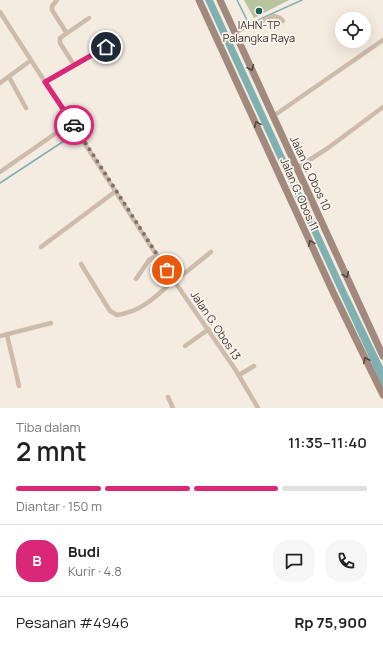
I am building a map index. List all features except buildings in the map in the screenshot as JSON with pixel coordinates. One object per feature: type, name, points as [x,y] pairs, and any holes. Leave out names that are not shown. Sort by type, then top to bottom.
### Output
[{"type":"street","points":[[57,0],[52,6],[52,10],[66,32]]},
{"type":"street","name":"Jalan G. Obos 11","points":[[200,0],[333,292],[383,395]]},
{"type":"street","name":"Jalan G. Obos 10","points":[[220,0],[272,117],[383,356]]},
{"type":"street","name":"Jalan G. Obos 13","points":[[0,12],[30,61],[72,122],[174,281],[209,329],[239,375],[258,408]]},
{"type":"street","points":[[235,32],[274,16],[283,21]]},
{"type":"street","points":[[74,65],[60,43],[60,38],[66,32],[89,18]]},
{"type":"street","points":[[272,117],[383,40]]},
{"type":"street","points":[[45,82],[106,47]]},
{"type":"street","points":[[0,83],[30,61]]},
{"type":"street","points":[[9,77],[26,108]]},
{"type":"street","points":[[296,168],[328,148],[383,107]]},
{"type":"street","points":[[0,172],[72,122]]},
{"type":"street","points":[[41,247],[116,191]]},
{"type":"street","points":[[81,264],[110,311],[117,315],[133,312],[146,306],[174,281],[211,252]]},
{"type":"street","points":[[136,279],[149,260],[157,255]]},
{"type":"street","points":[[0,336],[50,323]]},
{"type":"street","points":[[186,346],[209,329]]},
{"type":"street","points":[[7,335],[19,386]]},
{"type":"street","points":[[239,375],[254,366]]},
{"type":"street","points":[[168,397],[173,408]]},
{"type":"green space","name":"IAHN-TP Palangka Raya","points":[[244,0],[289,0],[254,18]]},
{"type":"water","points":[[205,0],[213,0],[344,286],[383,367],[383,388]]},
{"type":"waterway","points":[[237,0],[249,24],[302,0]]},
{"type":"waterway","points":[[0,183],[70,137]]},
{"type":"way so far","points":[[74,125],[167,270]]},
{"type":"place","name":"IAHN-TP Palangka Raya","points":[[259,11]]},
{"type":"route","points":[[74,125],[45,82],[106,47]]}]
